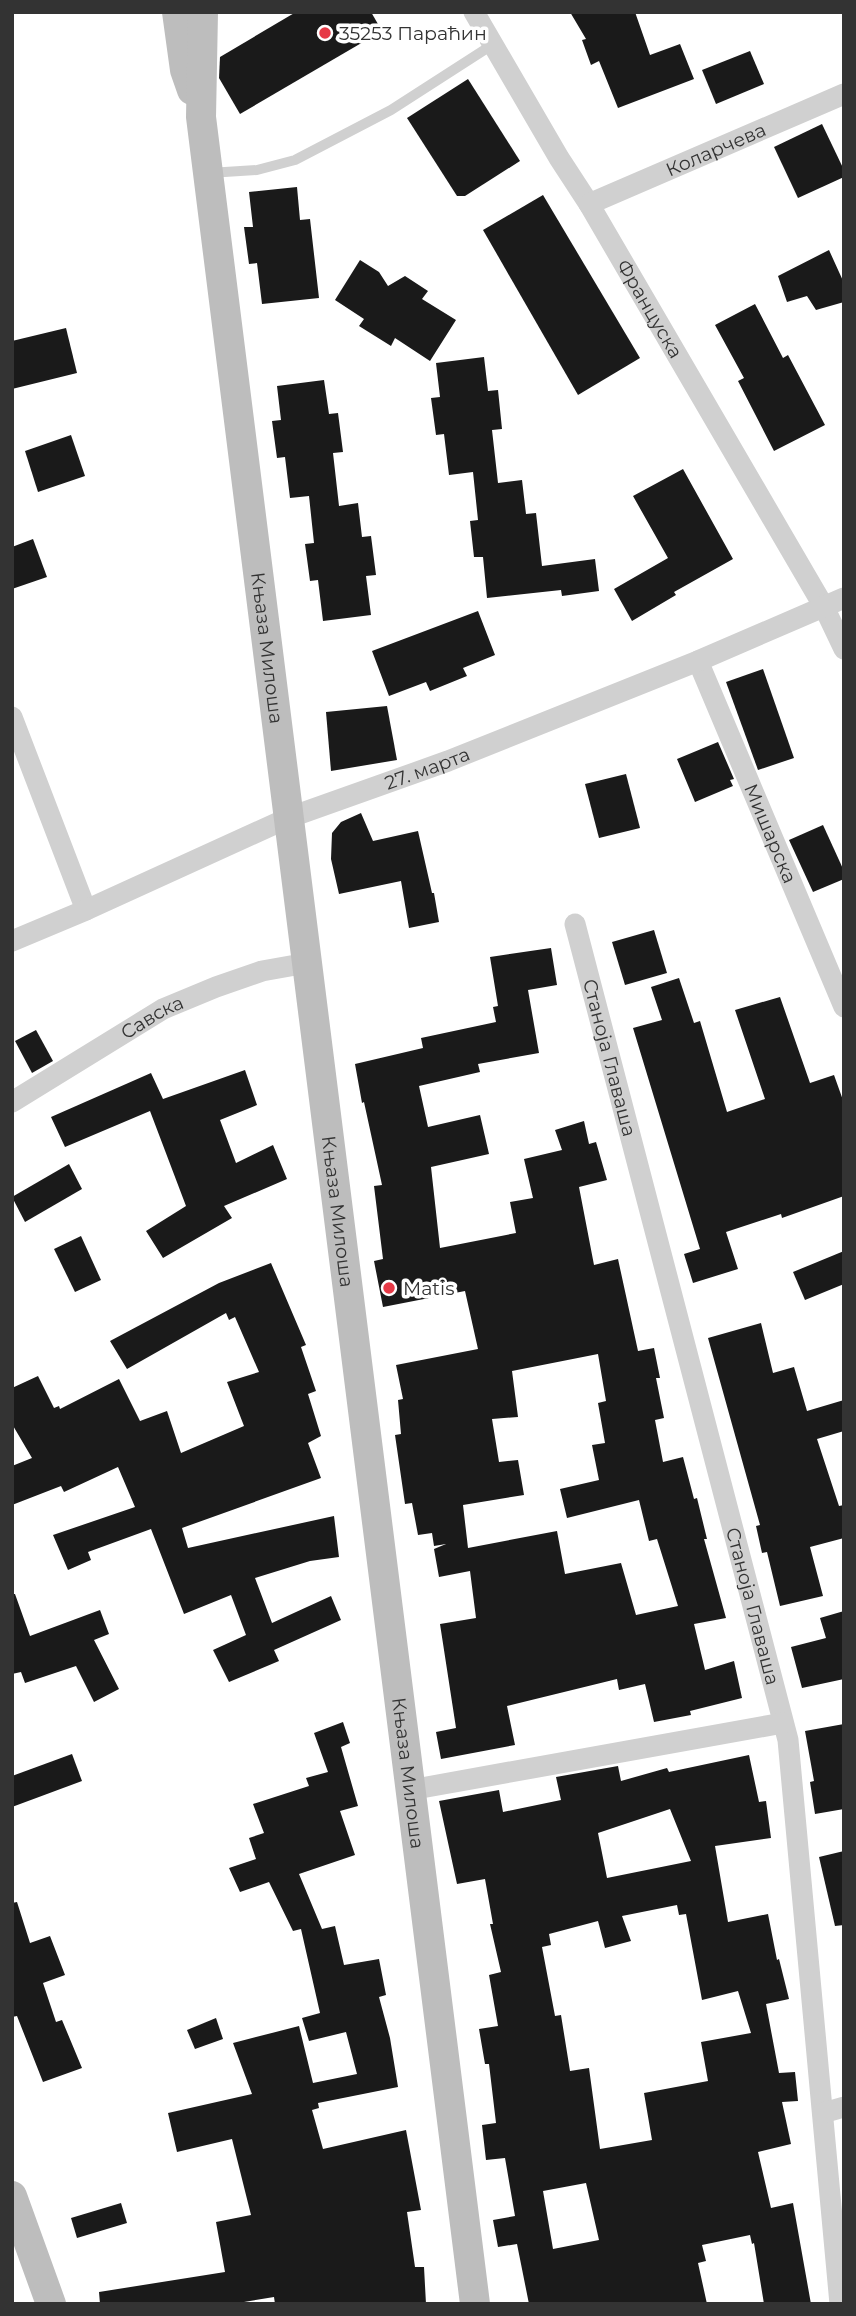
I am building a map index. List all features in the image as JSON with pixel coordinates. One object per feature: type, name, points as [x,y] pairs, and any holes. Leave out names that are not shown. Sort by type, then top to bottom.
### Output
[{"type":"main road","name":"Књаза Милоша","points":[[177,12],[185,70],[201,117]]},
{"type":"main road","name":"Књаза Милоша","points":[[204,12],[201,117],[475,2304]]},
{"type":"main road","points":[[12,2196],[51,2304]]},
{"type":"street","name":"Француска","points":[[474,12],[824,607],[844,649]]},
{"type":"street","name":"Коларчева","points":[[589,204],[844,94]]},
{"type":"street","name":"27. марта","points":[[12,941],[288,818],[448,761],[844,598]]},
{"type":"street","name":"Мишарска","points":[[698,660],[844,1007]]},
{"type":"street","points":[[12,717],[86,910]]},
{"type":"street","name":"Станоја Главаша","points":[[575,924],[788,1740],[840,2304]]},
{"type":"street","name":"Савска","points":[[12,1102],[163,1009],[216,986],[262,971],[307,963]]},
{"type":"street","points":[[410,1790],[783,1723]]},
{"type":"street","points":[[823,2113],[844,2107]]},
{"type":"lane","points":[[208,173],[257,170],[295,160],[391,110],[492,45]]},
{"type":"building","points":[[296,12],[371,12],[382,31],[240,114],[219,78],[220,57]]},
{"type":"building","points":[[570,12],[635,12],[650,55],[680,44],[694,79],[618,108],[599,61],[591,65],[582,40],[586,39]]},
{"type":"building","points":[[750,51],[764,84],[716,104],[702,70]]},
{"type":"building","points":[[468,79],[520,161],[465,196],[457,196],[407,118]]},
{"type":"building","points":[[822,124],[844,170],[844,177],[798,198],[774,147]]},
{"type":"building","points":[[297,187],[300,220],[310,219],[319,298],[262,304],[257,263],[249,264],[244,227],[253,227],[249,192]]},
{"type":"building","points":[[543,195],[640,358],[578,395],[483,230]]},
{"type":"building","points":[[829,250],[844,283],[844,302],[816,310],[807,296],[787,302],[778,276]]},
{"type":"building","points":[[360,260],[379,272],[388,286],[405,276],[428,291],[422,299],[456,320],[430,361],[395,338],[391,346],[359,326],[364,319],[335,300]]},
{"type":"building","points":[[755,304],[783,358],[788,355],[825,425],[774,451],[738,381],[744,378],[715,325]]},
{"type":"building","points":[[66,328],[77,373],[12,389],[12,341]]},
{"type":"building","points":[[484,357],[488,391],[498,390],[502,429],[492,430],[498,483],[522,480],[526,514],[536,513],[542,566],[595,559],[599,591],[562,596],[561,590],[487,598],[483,557],[474,557],[470,521],[478,520],[473,472],[449,475],[444,434],[436,435],[431,398],[440,397],[436,363]]},
{"type":"building","points":[[324,380],[329,414],[338,413],[343,452],[333,453],[339,506],[358,503],[362,537],[371,536],[376,575],[366,576],[371,615],[323,621],[318,580],[310,581],[305,544],[314,543],[309,496],[290,498],[285,457],[277,458],[272,421],[281,420],[277,386]]},
{"type":"building","points":[[71,435],[85,476],[38,492],[25,451]]},
{"type":"building","points":[[683,469],[733,559],[674,592],[676,595],[632,621],[614,589],[668,558],[633,496]]},
{"type":"building","points":[[33,539],[47,577],[12,589],[12,547]]},
{"type":"building","points":[[478,611],[495,655],[463,668],[467,676],[430,691],[426,682],[389,696],[372,651]]},
{"type":"building","points":[[763,669],[794,758],[758,770],[726,682]]},
{"type":"building","points":[[387,706],[397,760],[331,771],[326,712]]},
{"type":"building","points":[[718,742],[734,779],[730,780],[733,786],[695,802],[677,759]]},
{"type":"building","points":[[626,774],[640,828],[599,838],[585,784]]},
{"type":"building","points":[[361,813],[373,841],[418,831],[439,922],[409,928],[401,881],[339,894],[331,859],[332,833],[341,822]]},
{"type":"building","points":[[823,825],[844,871],[844,879],[813,892],[789,840]]},
{"type":"building","points":[[654,930],[667,973],[625,985],[612,942]]},
{"type":"building","points":[[551,948],[557,985],[528,990],[539,1053],[478,1064],[480,1072],[419,1086],[428,1127],[480,1115],[489,1154],[431,1167],[440,1248],[516,1233],[510,1202],[533,1198],[524,1159],[562,1150],[555,1130],[584,1121],[589,1144],[596,1142],[607,1180],[579,1187],[594,1265],[618,1259],[638,1351],[654,1348],[660,1378],[656,1378],[664,1418],[655,1420],[663,1462],[683,1457],[694,1499],[697,1498],[707,1539],[704,1539],[726,1618],[694,1624],[705,1670],[734,1661],[742,1698],[690,1711],[691,1715],[654,1722],[645,1684],[619,1690],[617,1679],[507,1706],[515,1745],[441,1759],[436,1732],[456,1728],[440,1624],[476,1618],[470,1571],[439,1577],[434,1549],[446,1544],[434,1546],[432,1533],[418,1535],[412,1503],[405,1504],[395,1435],[401,1434],[398,1400],[403,1399],[396,1365],[478,1349],[465,1291],[383,1307],[374,1261],[383,1259],[374,1186],[382,1185],[355,1064],[423,1048],[421,1038],[496,1022],[493,1007],[498,1006],[490,957]],"holes":[[[598,1354],[606,1401],[598,1403],[605,1443],[592,1445],[599,1480],[560,1489],[567,1518],[639,1500],[649,1541],[657,1539],[678,1606],[636,1615],[621,1563],[565,1574],[557,1531],[468,1548],[463,1505],[524,1495],[518,1460],[499,1462],[492,1419],[518,1417],[512,1371]]]},
{"type":"building","points":[[679,978],[694,1023],[700,1021],[727,1112],[765,1099],[735,1010],[780,997],[810,1083],[834,1075],[844,1103],[844,1196],[782,1218],[781,1214],[726,1232],[738,1269],[693,1283],[684,1254],[700,1249],[633,1028],[662,1020],[651,987]]},
{"type":"building","points":[[36,1030],[53,1061],[32,1073],[15,1041]]},
{"type":"building","points":[[245,1070],[257,1105],[220,1120],[236,1163],[273,1145],[287,1179],[224,1206],[232,1218],[163,1258],[146,1231],[186,1206],[150,1111],[65,1147],[51,1117],[151,1073],[163,1099]]},
{"type":"building","points":[[69,1164],[82,1189],[25,1222],[12,1197]]},
{"type":"building","points":[[81,1236],[101,1280],[75,1292],[54,1249]]},
{"type":"building","points":[[844,1251],[844,1284],[805,1300],[793,1272]]},
{"type":"building","points":[[271,1263],[306,1345],[301,1347],[316,1391],[308,1394],[321,1436],[308,1443],[321,1478],[182,1528],[188,1548],[334,1516],[339,1557],[310,1561],[255,1578],[272,1623],[331,1596],[341,1620],[274,1650],[279,1661],[229,1682],[213,1650],[246,1635],[231,1595],[184,1614],[151,1529],[88,1552],[91,1560],[68,1570],[53,1535],[135,1507],[118,1467],[64,1492],[61,1486],[12,1505],[12,1466],[32,1458],[12,1424],[12,1388],[38,1376],[54,1408],[59,1406],[60,1409],[119,1379],[140,1421],[167,1411],[181,1453],[244,1426],[227,1382],[259,1372],[235,1317],[229,1320],[226,1313],[127,1369],[110,1341],[219,1283]]},
{"type":"building","points":[[761,1323],[773,1373],[794,1367],[807,1411],[844,1400],[844,1431],[817,1439],[839,1506],[844,1505],[844,1538],[810,1547],[823,1596],[780,1606],[767,1552],[762,1553],[756,1526],[760,1525],[708,1338]]},
{"type":"building","points":[[12,1594],[15,1594],[30,1636],[100,1610],[109,1634],[94,1640],[119,1689],[94,1702],[76,1666],[25,1683],[21,1672],[12,1674]]},
{"type":"building","points":[[844,1611],[844,1679],[802,1688],[791,1647],[826,1638],[820,1618]]},
{"type":"building","points":[[343,1722],[350,1743],[341,1747],[358,1806],[340,1811],[355,1855],[299,1874],[322,1929],[335,1926],[344,1965],[379,1959],[386,1995],[379,1997],[390,2038],[398,2087],[318,2103],[319,2108],[312,2110],[323,2149],[406,2130],[421,2210],[407,2212],[415,2267],[424,2267],[426,2304],[275,2304],[274,2297],[232,2304],[100,2304],[99,2292],[225,2272],[216,2222],[251,2215],[232,2139],[177,2152],[168,2113],[252,2094],[233,2043],[299,2026],[313,2083],[357,2074],[346,2032],[309,2041],[302,2018],[320,2013],[301,1929],[293,1931],[269,1882],[240,1892],[229,1868],[256,1859],[249,1838],[264,1833],[253,1804],[309,1786],[306,1778],[328,1772],[314,1733]]},
{"type":"building","points":[[844,1724],[844,1809],[815,1814],[810,1782],[814,1781],[805,1731]]},
{"type":"building","points":[[72,1754],[82,1781],[12,1807],[12,1776]]},
{"type":"building","points":[[749,1755],[759,1802],[766,1801],[771,1838],[715,1846],[728,1922],[768,1914],[777,1960],[779,1959],[789,1999],[766,2004],[779,2073],[795,2072],[798,2101],[782,2102],[791,2144],[758,2152],[771,2208],[793,2203],[811,2304],[764,2304],[754,2243],[752,2244],[750,2235],[702,2245],[706,2261],[698,2263],[707,2304],[529,2304],[517,2244],[498,2247],[493,2220],[515,2216],[505,2158],[486,2160],[482,2125],[496,2123],[489,2064],[485,2064],[479,2029],[498,2026],[489,1975],[501,1972],[490,1924],[493,1924],[485,1879],[457,1884],[439,1801],[499,1790],[503,1812],[561,1800],[556,1777],[618,1766],[621,1781],[667,1768],[669,1772]],"holes":[[[670,1809],[691,1861],[607,1878],[598,1833]],[[677,1905],[679,1915],[686,1914],[702,2000],[738,1991],[751,2033],[701,2042],[708,2081],[644,2093],[652,2140],[600,2149],[589,2068],[570,2071],[561,2015],[555,2016],[542,1947],[551,1945],[549,1934],[598,1921],[605,1948],[631,1941],[622,1916]],[[586,2183],[599,2240],[553,2249],[543,2191]]]},
{"type":"building","points":[[844,1851],[844,1925],[835,1926],[819,1857]]},
{"type":"building","points":[[17,1902],[30,1943],[50,1936],[65,1975],[43,1983],[56,2022],[62,2020],[82,2068],[43,2082],[17,2016],[12,2017],[12,1903]]},
{"type":"building","points":[[216,2018],[223,2039],[195,2049],[187,2030]]},
{"type":"building","points":[[121,2203],[127,2223],[77,2238],[71,2218]]},
{"type":"place","name":"35253 Параћин","points":[[325,33]]},
{"type":"place","name":"Matis","points":[[389,1288]]}]
